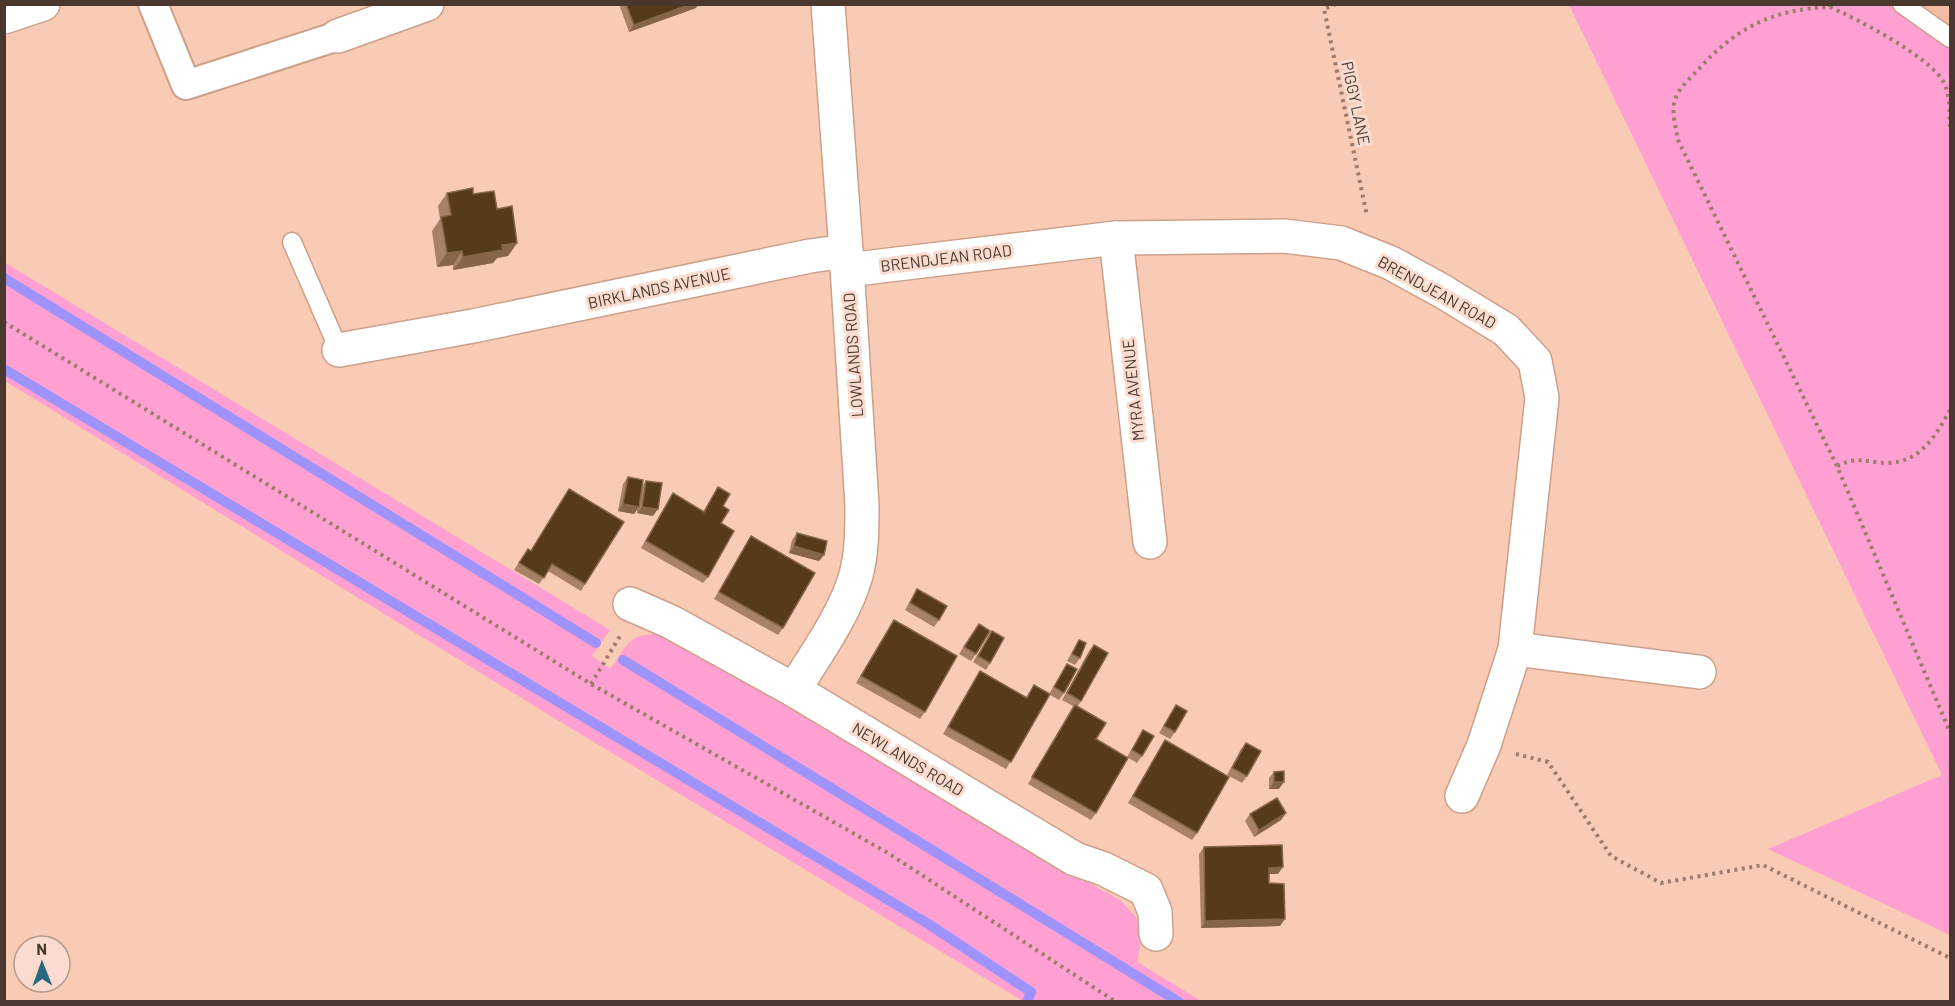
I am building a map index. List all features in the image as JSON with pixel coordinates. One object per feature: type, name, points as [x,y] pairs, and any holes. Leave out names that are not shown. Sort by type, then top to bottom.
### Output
[{"type":"street","points":[[4,17],[44,4]]},
{"type":"street","points":[[153,4],[186,85],[338,36],[427,4]]},
{"type":"street","name":"LOWLANDS ROAD","points":[[794,690],[848,595],[856,574],[862,538],[847,261],[828,4]]},
{"type":"street","name":"BRENDJEAN ROAD","points":[[847,261],[1116,238],[1284,236],[1341,243],[1401,269],[1506,330],[1535,361],[1542,398],[1515,649],[1484,745],[1462,796]]},
{"type":"street","name":"MYRA AVENUE","points":[[1116,238],[1150,542]]},
{"type":"street","name":"BIRKLANDS AVENUE","points":[[339,350],[473,326],[810,256],[847,261]]},
{"type":"street","name":"NEWLANDS ROAD","points":[[630,604],[671,622],[794,690],[1075,859],[1104,869],[1146,890],[1155,912],[1156,934]]},
{"type":"street","points":[[1515,649],[1699,672]]},
{"type":"lane","points":[[1902,4],[1950,38]]},
{"type":"lane","points":[[292,242],[339,350]]},
{"type":"path","name":"PIGGY LANE","points":[[1336,4],[1324,9],[1366,216]]},
{"type":"path","points":[[1950,129],[1949,100],[1945,84],[1936,72],[1859,20],[1830,6],[1803,8],[1777,14],[1746,28],[1722,44],[1683,85],[1674,102],[1678,140],[1837,466],[1950,732]]},
{"type":"path","points":[[4,322],[591,684],[888,853],[1116,1002]]},
{"type":"path","points":[[1837,466],[1850,460],[1888,463],[1903,461],[1920,453],[1941,427],[1950,410]]},
{"type":"path","points":[[591,684],[624,631],[630,604]]},
{"type":"path","points":[[1484,745],[1548,762],[1611,856],[1662,883],[1762,864],[1950,958]]},
{"type":"shaded area","points":[[1569,5],[1895,5],[1950,41],[1950,935],[1768,849],[1942,775]]},
{"type":"shaded area","points":[[1895,5],[1950,5],[1950,41]]},
{"type":"shaded area","points":[[4,262],[610,630],[592,656],[610,669],[632,640],[657,634],[809,716],[1049,861],[1120,900],[1136,917],[1141,942],[1137,962],[1201,1001],[1023,1001],[549,715],[5,381]]},
{"type":"building","points":[[626,4],[691,4],[634,25]]},
{"type":"building","points":[[473,188],[473,194],[494,191],[497,209],[512,206],[517,243],[502,245],[503,250],[463,257],[462,251],[447,253],[441,217],[451,215],[447,193]]},
{"type":"building","points":[[628,477],[643,480],[639,507],[623,504]]},
{"type":"building","points":[[646,481],[662,483],[658,509],[642,507]]},
{"type":"building","points":[[718,487],[730,494],[723,506],[729,510],[721,523],[734,531],[708,577],[646,541],[673,493],[704,512]]},
{"type":"building","points":[[569,489],[624,522],[585,584],[552,564],[544,578],[519,563],[528,549],[531,551]]},
{"type":"building","points":[[797,533],[827,541],[824,555],[794,546]]},
{"type":"building","points":[[751,536],[815,573],[783,628],[719,592]]},
{"type":"building","points":[[917,589],[947,606],[939,620],[910,603]]},
{"type":"building","points":[[894,620],[957,656],[925,712],[861,676]]},
{"type":"building","points":[[979,624],[990,631],[976,654],[964,647]]},
{"type":"building","points":[[992,631],[1004,638],[990,663],[978,656]]},
{"type":"building","points":[[1079,640],[1086,643],[1080,658],[1072,654]]},
{"type":"building","points":[[1094,645],[1108,653],[1081,701],[1067,693]]},
{"type":"building","points":[[1067,664],[1077,669],[1064,693],[1054,687]]},
{"type":"building","points":[[980,671],[1027,698],[1034,685],[1050,694],[1011,762],[948,727]]},
{"type":"building","points":[[1075,705],[1106,723],[1096,739],[1128,758],[1096,813],[1032,777]]},
{"type":"building","points":[[1176,705],[1187,711],[1175,732],[1164,726]]},
{"type":"building","points":[[1143,730],[1154,736],[1142,756],[1132,750]]},
{"type":"building","points":[[1165,740],[1229,777],[1197,833],[1133,796]]},
{"type":"building","points":[[1246,743],[1261,751],[1247,776],[1232,768]]},
{"type":"building","points":[[1284,771],[1284,782],[1274,782],[1274,772]]},
{"type":"building","points":[[1277,798],[1286,813],[1259,830],[1250,814]]},
{"type":"building","points":[[1282,845],[1283,867],[1269,868],[1269,883],[1284,884],[1285,919],[1205,921],[1204,847]]},
{"type":"waterway","points":[[4,278],[596,643]]},
{"type":"waterway","points":[[4,369],[930,925],[1031,992],[1027,1002]]},
{"type":"waterway","points":[[623,660],[1179,1002]]}]
